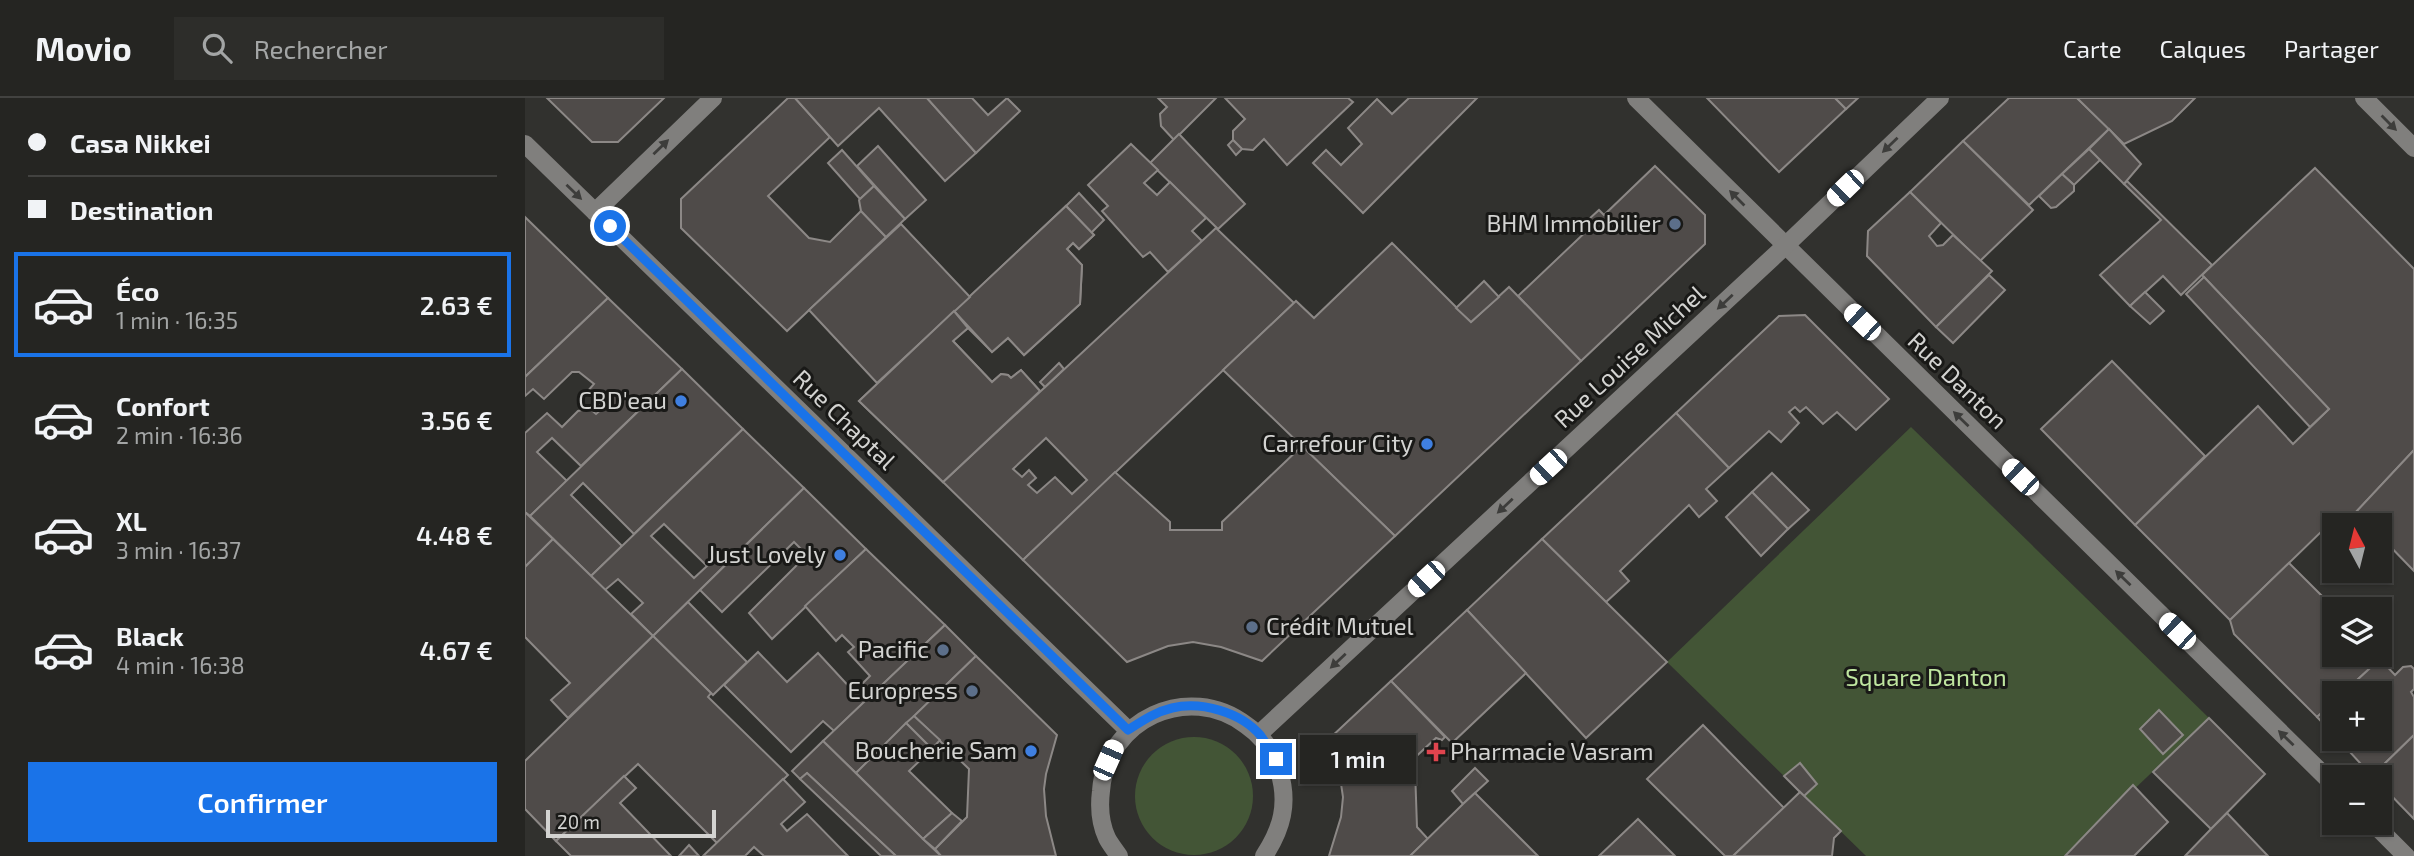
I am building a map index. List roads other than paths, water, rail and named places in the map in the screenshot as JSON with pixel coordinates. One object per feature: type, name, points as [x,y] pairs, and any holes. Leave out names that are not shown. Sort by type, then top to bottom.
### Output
[{"type":"street","points":[[595,212],[713,98]]},
{"type":"street","name":"Rue Danton","points":[[1636,98],[2322,773]]},
{"type":"street","name":"Rue Louise Michel","points":[[1259,734],[1785,246],[1940,98]]},
{"type":"street","points":[[2364,98],[2414,148]]},
{"type":"street","name":"Rue Chaptal","points":[[525,144],[1128,730]]},
{"type":"street","points":[[1119,856],[1107,838],[1099,811],[1102,774],[1114,747],[1128,730],[1149,716],[1173,708],[1196,706],[1222,710],[1238,719],[1259,734],[1276,759],[1284,785],[1284,814],[1276,839],[1264,856]]},
{"type":"street","points":[[2385,835],[2406,856]]},
{"type":"place","name":"BHM Immobilier","points":[[1675,224]]},
{"type":"place","name":"CBD'eau","points":[[681,401]]},
{"type":"place","name":"Carrefour City","points":[[1427,444]]},
{"type":"place","name":"Just Lovely","points":[[840,555]]},
{"type":"place","name":"Crédit Mutuel","points":[[1252,627]]},
{"type":"place","name":"Pacific","points":[[943,650]]},
{"type":"place","name":"Europress","points":[[972,691]]},
{"type":"place","name":"Boucherie Sam","points":[[1031,751]]},
{"type":"place","name":"Pharmacie Vasram","points":[[1436,752]]},
{"type":"park label","name":"Square Danton","points":[[1926,678]]}]
